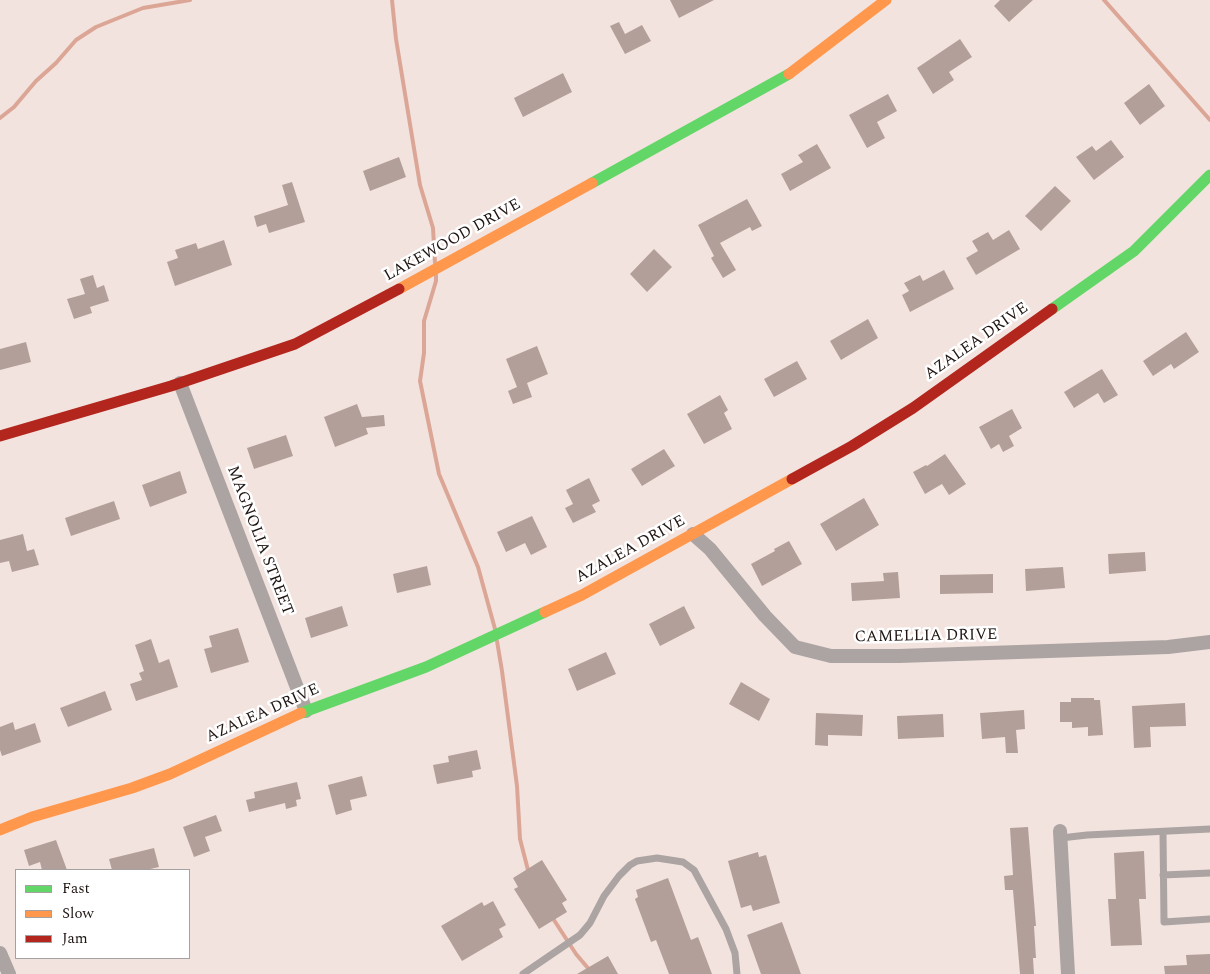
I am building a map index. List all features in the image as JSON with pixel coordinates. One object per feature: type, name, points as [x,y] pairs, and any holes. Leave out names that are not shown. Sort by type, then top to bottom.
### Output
[{"type":"street","name":"LAKEWOOD DRIVE","points":[[0,436],[180,383],[295,344],[408,284],[793,72],[886,0]]},
{"type":"street","name":"AZALEA DRIVE","points":[[0,830],[32,817],[132,788],[170,774],[306,711],[426,667],[582,595],[852,446],[913,408],[1134,251],[1210,175]]},
{"type":"street","name":"MAGNOLIA STREET","points":[[180,383],[306,711]]},
{"type":"street","name":"CAMELLIA DRIVE","points":[[693,534],[710,549],[765,616],[795,647],[831,656],[899,656],[1158,648],[1210,642]]},
{"type":"street","points":[[1061,835],[1068,974]]},
{"type":"street","points":[[0,954],[9,974]]},
{"type":"lane","points":[[1061,835],[1210,829]]},
{"type":"lane","points":[[1163,832],[1164,922],[1210,919]]},
{"type":"lane","points":[[523,974],[580,935],[590,923],[604,896],[614,882],[630,865],[637,861],[657,858],[683,862],[694,870],[726,929],[735,953],[738,974]]},
{"type":"lane","points":[[1163,875],[1210,873]]},
{"type":"building","points":[[670,0],[714,0],[679,18]]},
{"type":"building","points":[[1000,0],[1033,0],[1009,22],[994,6]]},
{"type":"building","points":[[619,22],[625,34],[642,25],[651,41],[625,54],[610,26]]},
{"type":"building","points":[[960,39],[972,57],[949,72],[954,80],[933,94],[917,68]]},
{"type":"building","points":[[563,73],[572,92],[523,117],[514,98]]},
{"type":"building","points":[[1149,84],[1165,106],[1140,125],[1124,103]]},
{"type":"building","points":[[888,94],[897,111],[877,122],[885,138],[867,148],[849,115]]},
{"type":"building","points":[[1111,140],[1124,157],[1094,180],[1076,157],[1092,146],[1096,151]]},
{"type":"building","points":[[817,144],[831,168],[790,191],[781,174],[803,162],[798,155]]},
{"type":"building","points":[[399,157],[406,177],[370,191],[363,171]]},
{"type":"building","points":[[292,182],[305,222],[269,233],[266,224],[257,227],[254,216],[288,205],[282,185]]},
{"type":"building","points":[[1055,186],[1071,201],[1041,231],[1025,216]]},
{"type":"building","points":[[747,199],[762,226],[752,231],[750,227],[720,243],[736,270],[723,278],[711,258],[714,256],[698,225]]},
{"type":"building","points":[[1009,230],[1020,249],[976,275],[966,258],[978,251],[972,241],[988,232],[993,240]]},
{"type":"building","points":[[224,240],[232,265],[175,286],[167,262],[178,258],[175,250],[196,243],[198,249]]},
{"type":"building","points":[[654,249],[672,267],[647,292],[630,274]]},
{"type":"building","points":[[944,270],[954,289],[910,312],[902,295],[909,291],[904,283],[920,275],[923,281]]},
{"type":"building","points":[[93,275],[97,288],[104,285],[109,301],[90,307],[92,313],[74,319],[67,299],[85,294],[80,279]]},
{"type":"building","points":[[868,319],[878,338],[841,360],[830,341]]},
{"type":"building","points":[[1186,332],[1199,352],[1174,369],[1171,364],[1153,376],[1143,361]]},
{"type":"building","points":[[26,342],[31,362],[0,370],[0,349]]},
{"type":"building","points":[[537,346],[548,374],[527,383],[532,397],[513,404],[508,391],[517,387],[506,359]]},
{"type":"building","points":[[797,361],[807,379],[774,397],[764,379]]},
{"type":"building","points":[[1102,369],[1118,395],[1104,403],[1098,393],[1074,408],[1064,392]]},
{"type":"building","points":[[720,395],[728,410],[724,413],[732,429],[704,444],[687,414]]},
{"type":"building","points":[[357,404],[362,417],[384,415],[385,426],[366,428],[368,434],[335,447],[324,417]]},
{"type":"building","points":[[1012,409],[1022,428],[1009,436],[1014,446],[1003,452],[999,444],[991,449],[979,427]]},
{"type":"building","points":[[286,435],[293,456],[254,469],[247,448]]},
{"type":"building","points":[[664,449],[675,466],[642,486],[631,469]]},
{"type":"building","points":[[945,454],[966,484],[949,495],[942,484],[925,494],[913,472],[927,466]]},
{"type":"building","points":[[180,471],[187,493],[150,507],[142,485]]},
{"type":"building","points":[[589,478],[600,501],[592,505],[596,512],[573,523],[565,508],[573,504],[566,490]]},
{"type":"building","points":[[864,498],[879,525],[836,551],[820,524]]},
{"type":"building","points":[[114,501],[120,519],[71,536],[65,518]]},
{"type":"building","points":[[532,516],[547,547],[531,555],[525,543],[506,552],[497,532]]},
{"type":"building","points":[[23,534],[27,551],[34,549],[39,565],[12,572],[9,561],[0,563],[0,540]]},
{"type":"building","points":[[789,541],[802,564],[762,586],[751,564]]},
{"type":"building","points":[[1145,552],[1146,571],[1109,574],[1108,554]]},
{"type":"building","points":[[427,566],[431,585],[397,593],[393,574]]},
{"type":"building","points":[[1063,567],[1065,588],[1026,591],[1025,569]]},
{"type":"building","points":[[898,572],[900,598],[852,601],[851,583],[884,581],[883,573]]},
{"type":"building","points":[[993,574],[993,593],[940,594],[940,575]]},
{"type":"building","points":[[342,606],[348,626],[311,638],[305,618]]},
{"type":"building","points":[[684,606],[695,628],[660,646],[649,624]]},
{"type":"building","points":[[238,628],[249,662],[211,673],[204,649],[212,647],[209,636]]},
{"type":"building","points":[[151,639],[159,663],[169,659],[178,687],[136,701],[130,684],[142,680],[139,673],[144,671],[135,645]]},
{"type":"building","points":[[606,652],[616,674],[577,691],[568,669]]},
{"type":"building","points":[[741,682],[770,699],[759,721],[729,704]]},
{"type":"building","points":[[105,691],[112,710],[68,727],[60,708]]},
{"type":"building","points":[[1071,698],[1094,698],[1094,700],[1100,700],[1103,735],[1088,736],[1088,727],[1072,728],[1072,722],[1060,722],[1060,702],[1071,702]]},
{"type":"building","points":[[1185,703],[1186,726],[1150,727],[1151,747],[1134,748],[1132,706]]},
{"type":"building","points":[[1024,710],[1025,729],[1016,730],[1018,753],[1006,753],[1005,737],[982,739],[980,713]]},
{"type":"building","points":[[816,713],[863,715],[862,736],[828,735],[828,746],[815,745]]},
{"type":"building","points":[[943,714],[944,737],[898,739],[897,716]]},
{"type":"building","points":[[13,722],[15,730],[35,723],[41,742],[2,756],[0,750],[0,727]]},
{"type":"building","points":[[477,750],[481,769],[472,771],[473,777],[437,784],[433,765],[449,762],[448,756]]},
{"type":"building","points":[[362,776],[367,796],[350,800],[352,810],[336,815],[328,785]]},
{"type":"building","points":[[297,782],[301,799],[296,800],[297,806],[286,809],[285,803],[249,812],[246,800],[255,798],[254,792]]},
{"type":"building","points":[[216,815],[222,831],[205,837],[210,851],[194,857],[183,827]]},
{"type":"building","points":[[1028,827],[1036,926],[1034,926],[1036,958],[1033,958],[1034,974],[1020,974],[1013,890],[1005,890],[1004,876],[1013,875],[1010,828]]},
{"type":"building","points":[[56,840],[67,869],[42,869],[40,862],[29,866],[24,850]]},
{"type":"building","points":[[154,848],[159,867],[150,869],[112,869],[109,859]]},
{"type":"building","points":[[1144,851],[1146,899],[1139,899],[1142,945],[1111,946],[1108,899],[1116,899],[1114,853]]},
{"type":"building","points":[[758,852],[759,857],[766,855],[780,903],[753,911],[751,905],[741,908],[728,861]]},
{"type":"building","points":[[542,860],[567,900],[562,903],[567,912],[539,929],[514,889],[518,887],[513,878]]},
{"type":"building","points":[[668,878],[691,940],[698,937],[712,974],[669,974],[656,940],[651,942],[635,899],[638,897],[636,890]]},
{"type":"building","points":[[493,901],[506,925],[499,929],[503,937],[462,961],[441,926],[482,902],[484,906]]},
{"type":"building","points":[[782,922],[801,974],[761,974],[747,935]]},
{"type":"building","points":[[1210,954],[1210,974],[1165,974],[1164,966],[1187,965],[1186,955]]},
{"type":"building","points":[[608,956],[618,974],[577,974]]},
{"type":"waterway","points":[[0,118],[14,107],[36,81],[56,63],[76,40],[96,27],[143,8],[190,0]]},
{"type":"waterway","points":[[392,0],[396,39],[420,185],[433,228],[435,263]]},
{"type":"waterway","points":[[1104,0],[1210,120]]},
{"type":"waterway","points":[[436,275],[436,281],[424,321],[424,353],[420,381],[439,474],[478,567],[495,629]]},
{"type":"waterway","points":[[497,641],[517,786],[520,839],[529,874]]},
{"type":"waterway","points":[[552,917],[576,954],[593,974]]},
{"type":"traffic: fast","points":[[592,183],[789,74]]},
{"type":"traffic: fast","points":[[1052,309],[1134,251],[1210,175]]},
{"type":"traffic: fast","points":[[301,713],[426,667],[545,612]]},
{"type":"traffic: slow","points":[[789,74],[886,0]]},
{"type":"traffic: slow","points":[[399,289],[592,183]]},
{"type":"traffic: slow","points":[[545,612],[582,595],[792,479]]},
{"type":"traffic: slow","points":[[0,830],[32,817],[132,788],[170,774],[301,713]]},
{"type":"traffic: jam","points":[[0,436],[171,386],[295,344],[399,289]]},
{"type":"traffic: jam","points":[[792,479],[852,446],[913,408],[1052,309]]}]
